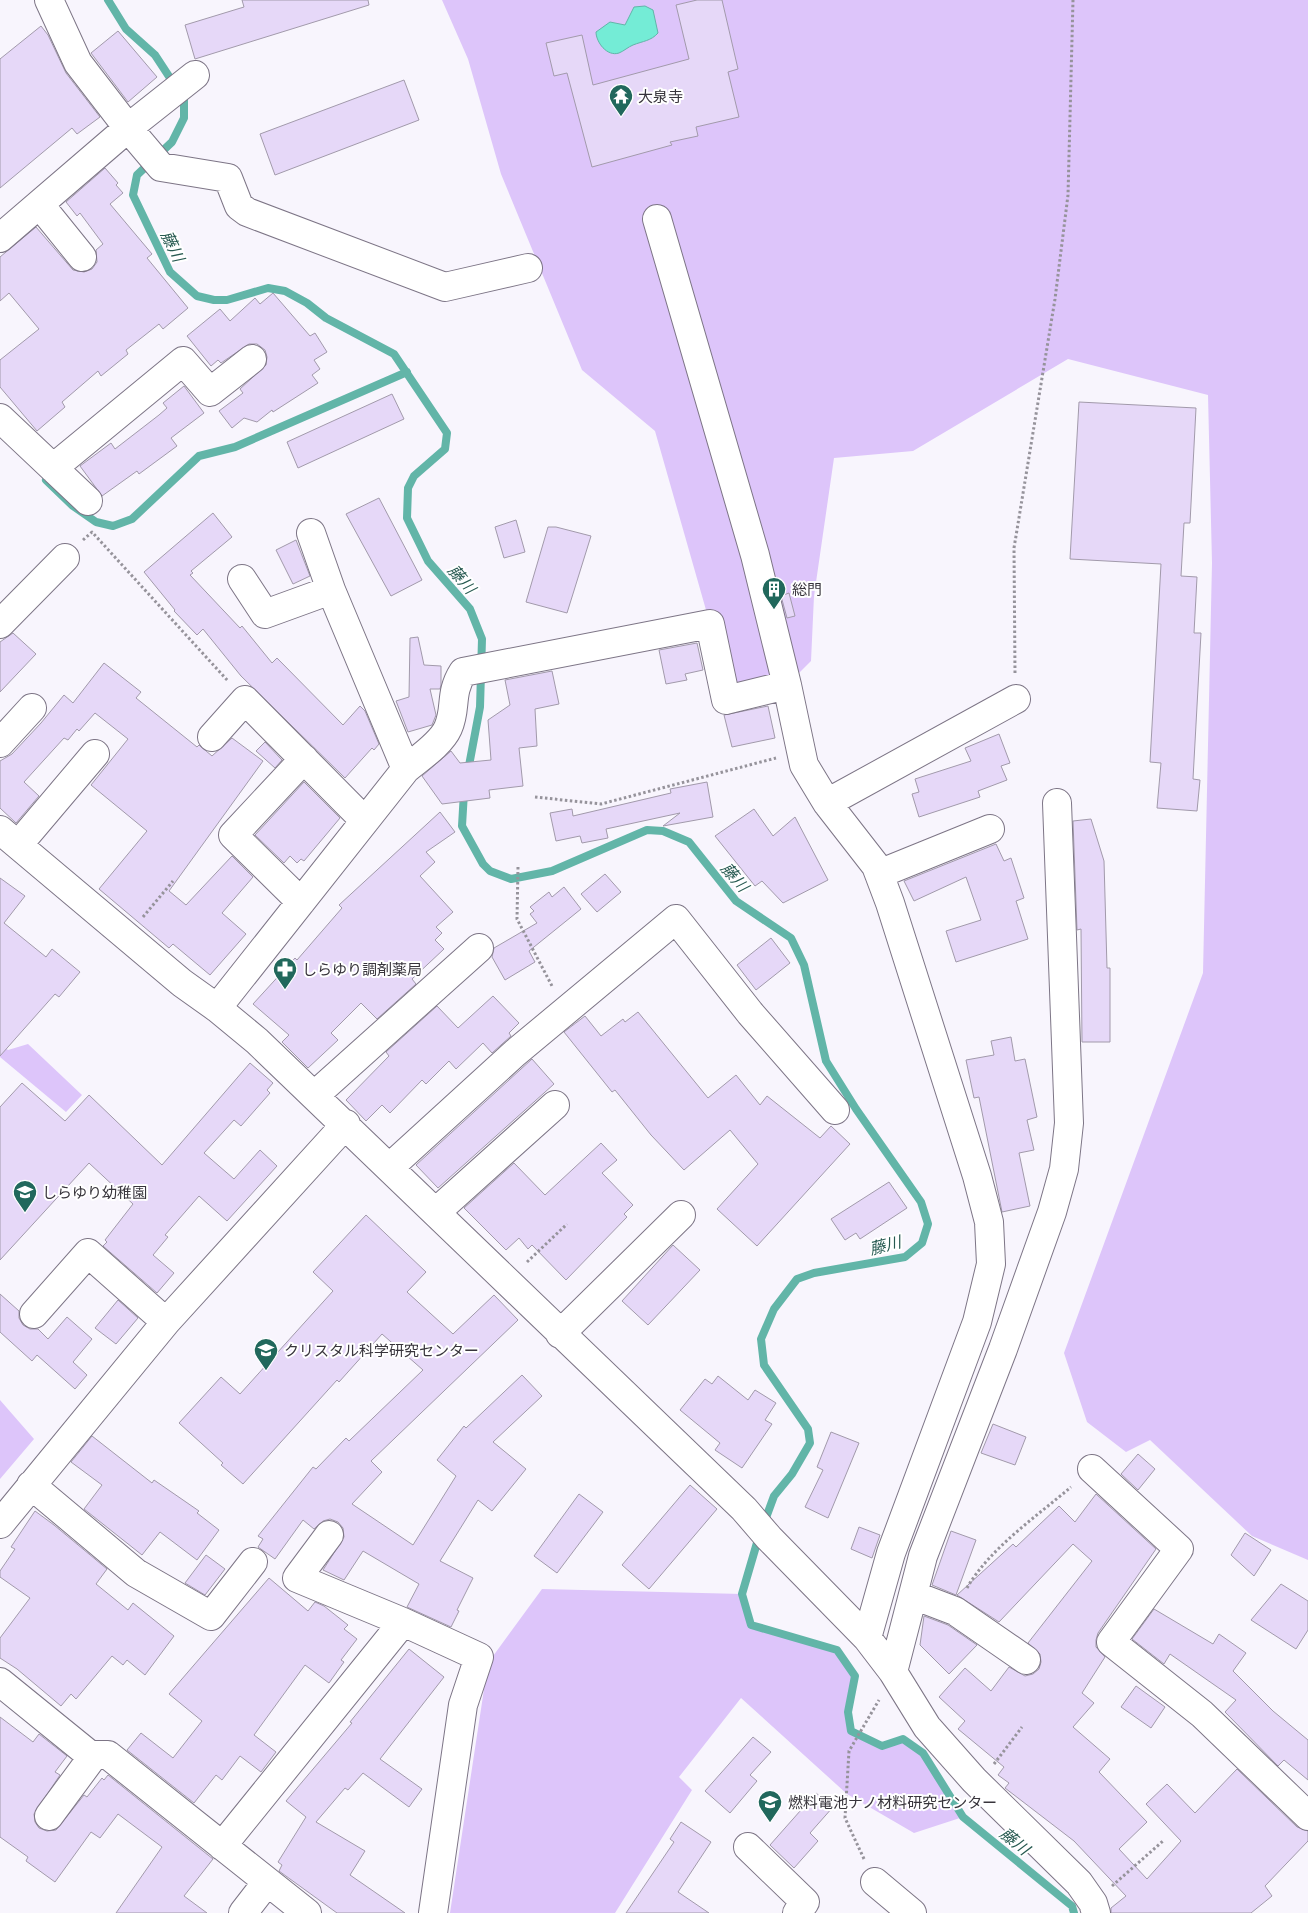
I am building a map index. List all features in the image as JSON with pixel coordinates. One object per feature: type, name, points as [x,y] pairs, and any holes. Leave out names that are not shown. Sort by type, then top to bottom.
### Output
[{"type":"street","points":[[49,0],[78,63],[160,167],[228,178],[239,206],[248,212],[445,286],[528,268]]},
{"type":"street","points":[[0,238],[128,128],[191,78]]},
{"type":"street","points":[[40,205],[82,257]]},
{"type":"street","points":[[658,219],[755,555],[787,685],[804,765],[827,804],[876,866],[890,903],[976,1176],[988,1222],[991,1264],[977,1322],[891,1554],[868,1638]]},
{"type":"street","points":[[53,468],[183,361],[210,392],[252,360]]},
{"type":"street","points":[[0,418],[88,500]]},
{"type":"street","points":[[310,534],[331,590],[406,769]]},
{"type":"street","points":[[0,624],[65,558]]},
{"type":"street","points":[[242,579],[265,614],[331,590]]},
{"type":"street","points":[[217,1008],[406,769],[442,738],[449,728],[455,685],[463,672],[710,624],[726,700],[787,685]]},
{"type":"street","points":[[827,804],[1016,699]]},
{"type":"street","points":[[212,737],[245,700],[365,821]]},
{"type":"street","points":[[0,743],[32,708]]},
{"type":"street","points":[[95,754],[9,838],[182,983],[217,1008],[315,1095],[560,1334],[744,1509],[769,1538],[868,1638],[893,1672],[927,1727],[978,1784],[1079,1883],[1095,1908]]},
{"type":"street","points":[[301,902],[233,835],[304,759]]},
{"type":"street","points":[[893,1672],[923,1556],[1003,1349],[1052,1212],[1064,1169],[1069,1123],[1056,803]]},
{"type":"street","points":[[879,874],[990,829]]},
{"type":"street","points":[[390,1167],[515,1053],[676,919],[750,1013],[835,1110]]},
{"type":"street","points":[[315,1095],[479,948]]},
{"type":"street","points":[[436,1212],[555,1105]]},
{"type":"street","points":[[0,1524],[166,1322],[346,1124]]},
{"type":"street","points":[[560,1334],[681,1214]]},
{"type":"street","points":[[34,1314],[88,1253],[166,1322]]},
{"type":"street","points":[[1092,1469],[1179,1549],[1111,1642],[1202,1714],[1308,1816]]},
{"type":"street","points":[[31,1485],[136,1573],[211,1616],[253,1562]]},
{"type":"street","points":[[329,1534],[297,1578],[403,1622],[479,1657],[463,1705],[432,1913]]},
{"type":"street","points":[[913,1595],[955,1611],[1026,1660]]},
{"type":"street","points":[[222,1846],[403,1622]]},
{"type":"street","points":[[0,1682],[90,1755],[108,1755],[308,1913]]},
{"type":"street","points":[[49,1816],[94,1755]]},
{"type":"street","points":[[748,1847],[805,1902],[797,1913]]},
{"type":"street","points":[[243,1913],[268,1882]]},
{"type":"street","points":[[875,1882],[912,1913]]},
{"type":"path","points":[[1016,699],[1014,548],[1055,299],[1068,195],[1073,0]]},
{"type":"path","points":[[65,558],[92,532],[245,700]]},
{"type":"path","points":[[536,798],[600,804],[801,751]]},
{"type":"path","points":[[518,868],[517,919],[566,1011]]},
{"type":"path","points":[[126,936],[173,880]]},
{"type":"path","points":[[506,1281],[567,1224]]},
{"type":"path","points":[[955,1611],[976,1572],[1019,1531],[1092,1469]]},
{"type":"path","points":[[868,1719],[849,1751],[845,1818],[875,1882]]},
{"type":"path","points":[[978,1784],[1022,1728]]},
{"type":"path","points":[[1095,1908],[1163,1841]]},
{"type":"shaded area","points":[[442,0],[1308,0],[1308,1560],[1252,1536],[1150,1440],[1126,1452],[1087,1422],[1064,1353],[1203,973],[1212,563],[1208,395],[1068,359],[913,451],[834,458],[814,596],[811,661],[787,685],[726,700],[710,624],[655,431],[582,370],[501,174],[468,59]]},
{"type":"shaded area","points":[[645,6],[653,10],[658,33],[650,39],[633,45],[619,53],[615,54],[606,51],[600,44],[596,32],[610,22],[625,25],[634,7]]},
{"type":"shaded area","points":[[0,1044],[8,1050],[28,1044],[82,1095],[66,1112],[0,1057]]},
{"type":"shaded area","points":[[0,1400],[34,1439],[0,1479]]},
{"type":"shaded area","points":[[542,1589],[742,1594],[751,1625],[837,1650],[855,1676],[848,1712],[851,1731],[882,1746],[903,1739],[923,1753],[963,1817],[914,1833],[847,1794],[741,1698],[679,1777],[692,1790],[615,1913],[450,1913],[488,1663]]},
{"type":"building","points":[[242,0],[368,0],[369,5],[195,59],[185,25],[244,7]]},
{"type":"building","points":[[697,0],[722,0],[738,69],[728,72],[739,117],[696,127],[698,136],[670,142],[672,145],[592,167],[567,73],[554,76],[546,43],[582,35],[593,85],[689,59],[676,5]]},
{"type":"building","points":[[41,26],[48,35],[66,73],[100,117],[77,134],[72,128],[0,188],[0,59]]},
{"type":"building","points":[[118,31],[157,77],[128,102],[91,53]]},
{"type":"building","points":[[404,80],[419,120],[275,175],[260,134]]},
{"type":"building","points":[[105,168],[118,183],[116,185],[123,193],[110,204],[152,254],[147,258],[188,308],[163,329],[159,324],[126,350],[128,354],[101,376],[98,371],[62,402],[65,407],[37,431],[0,387],[0,360],[39,329],[9,293],[0,301],[0,257],[36,227],[73,270],[84,272],[92,269],[97,262],[96,250],[103,244],[80,213],[77,216],[66,202]]},
{"type":"building","points":[[273,293],[310,336],[315,333],[327,352],[314,360],[320,369],[312,375],[318,383],[273,412],[272,410],[257,422],[244,418],[232,428],[219,411],[243,393],[240,389],[266,365],[267,357],[265,350],[257,344],[249,344],[221,363],[218,360],[211,366],[187,336],[220,309],[230,321],[255,298],[260,304]]},
{"type":"building","points":[[184,386],[204,413],[171,438],[177,446],[139,474],[137,471],[102,496],[80,466],[111,443],[115,449],[167,408],[163,403]]},
{"type":"building","points":[[392,394],[404,419],[298,468],[287,442]]},
{"type":"building","points":[[1079,402],[1196,408],[1190,523],[1184,523],[1181,576],[1197,577],[1194,633],[1201,633],[1193,779],[1200,780],[1197,811],[1157,808],[1161,763],[1150,762],[1161,564],[1070,559]]},
{"type":"building","points":[[379,498],[422,580],[391,596],[346,514]]},
{"type":"building","points":[[213,513],[232,537],[191,571],[193,573],[190,575],[240,628],[242,626],[272,663],[277,658],[343,725],[360,706],[365,711],[379,744],[374,750],[372,748],[345,778],[241,676],[203,629],[197,635],[174,611],[144,572]]},
{"type":"building","points":[[516,520],[525,552],[504,558],[495,527]]},
{"type":"building","points":[[548,527],[556,527],[591,536],[567,613],[526,602]]},
{"type":"building","points":[[296,540],[310,576],[293,584],[276,550]]},
{"type":"building","points":[[789,593],[795,616],[787,618],[781,596]]},
{"type":"building","points":[[13,633],[36,654],[0,692],[0,642]]},
{"type":"building","points":[[418,637],[424,665],[441,666],[441,685],[440,689],[430,689],[436,715],[432,725],[408,732],[396,701],[409,697],[410,638]]},
{"type":"building","points":[[697,643],[703,670],[685,674],[687,680],[666,684],[659,650]]},
{"type":"building","points":[[104,663],[141,692],[136,698],[197,747],[199,745],[212,756],[232,738],[263,761],[169,891],[186,905],[232,856],[253,877],[222,913],[246,934],[210,975],[173,944],[169,948],[99,889],[147,831],[91,785],[128,739],[95,713],[68,740],[64,738],[24,782],[39,796],[16,823],[0,808],[0,761],[12,754],[64,695],[73,703]]},
{"type":"building","points":[[552,671],[559,704],[535,709],[537,746],[519,748],[523,786],[489,790],[490,798],[442,804],[422,776],[451,751],[460,763],[491,760],[488,720],[510,705],[505,680]]},
{"type":"building","points":[[768,706],[775,738],[732,747],[724,715]]},
{"type":"building","points":[[999,734],[1010,763],[1001,766],[1007,780],[978,791],[980,797],[919,817],[912,794],[919,792],[915,779],[971,761],[965,748]]},
{"type":"building","points":[[265,742],[282,760],[275,768],[256,751]]},
{"type":"building","points":[[304,782],[340,818],[304,861],[301,859],[297,863],[290,856],[284,863],[255,835]]},
{"type":"building","points":[[707,782],[713,817],[663,826],[680,813],[606,829],[608,838],[582,843],[580,836],[556,841],[550,813],[572,809],[573,816],[671,793],[670,789]]},
{"type":"building","points":[[754,809],[773,836],[795,817],[828,880],[783,903],[762,881],[755,886],[715,836]]},
{"type":"building","points":[[440,812],[455,832],[426,852],[435,862],[420,876],[453,912],[436,927],[442,933],[435,940],[444,949],[412,979],[416,984],[377,1019],[361,1003],[331,1033],[338,1040],[308,1068],[282,1042],[289,1035],[253,1004],[295,958],[297,960],[342,908],[339,905]]},
{"type":"building","points":[[1091,819],[1104,861],[1107,968],[1110,968],[1110,1042],[1082,1042],[1081,929],[1077,930],[1073,821]]},
{"type":"building","points":[[996,844],[1004,861],[1011,858],[1024,898],[1016,901],[1028,939],[956,962],[946,931],[981,920],[966,877],[914,901],[904,881]]},
{"type":"building","points":[[605,874],[621,892],[597,912],[581,894]]},
{"type":"building","points":[[0,878],[25,896],[4,923],[46,957],[52,949],[80,972],[59,997],[55,994],[0,1056]]},
{"type":"building","points":[[564,887],[581,909],[529,951],[535,962],[505,980],[492,957],[494,948],[537,923],[530,914],[534,911],[530,907],[549,892],[552,897]]},
{"type":"building","points":[[771,938],[790,963],[756,990],[737,965]]},
{"type":"building","points":[[493,996],[519,1023],[509,1033],[511,1036],[492,1053],[483,1043],[456,1069],[449,1061],[426,1084],[422,1080],[390,1113],[382,1105],[366,1121],[346,1100],[389,1056],[386,1052],[437,1006],[458,1028]]},
{"type":"building","points":[[638,1012],[708,1098],[736,1075],[760,1105],[767,1096],[820,1138],[831,1126],[850,1144],[757,1246],[717,1209],[758,1164],[730,1130],[684,1170],[651,1135],[615,1090],[612,1092],[564,1032],[585,1016],[601,1036],[623,1019],[625,1022]]},
{"type":"building","points":[[1011,1037],[1015,1061],[1025,1059],[1037,1117],[1027,1120],[1034,1150],[1019,1153],[1030,1206],[1002,1212],[979,1097],[974,1098],[966,1060],[994,1055],[991,1041]]},
{"type":"building","points":[[532,1059],[554,1084],[438,1188],[416,1165]]},
{"type":"building","points":[[250,1063],[273,1083],[267,1090],[270,1093],[241,1126],[234,1120],[204,1153],[234,1179],[260,1150],[277,1166],[227,1221],[199,1196],[165,1235],[168,1237],[153,1255],[174,1273],[157,1293],[103,1246],[107,1242],[105,1240],[133,1204],[89,1163],[0,1260],[0,1107],[22,1083],[65,1121],[89,1095],[162,1165]]},
{"type":"building","points":[[601,1143],[617,1160],[602,1173],[633,1205],[624,1214],[627,1217],[566,1280],[532,1245],[528,1249],[519,1238],[506,1250],[464,1208],[514,1163],[545,1195]]},
{"type":"building","points":[[889,1182],[907,1208],[860,1239],[856,1233],[845,1240],[831,1219]]},
{"type":"building","points":[[366,1215],[426,1272],[407,1292],[453,1334],[494,1295],[518,1320],[371,1461],[382,1472],[352,1504],[413,1545],[456,1476],[437,1460],[464,1426],[466,1428],[522,1375],[542,1396],[493,1442],[526,1469],[492,1511],[478,1500],[440,1561],[473,1578],[451,1627],[407,1607],[419,1584],[363,1551],[344,1580],[323,1570],[344,1537],[343,1528],[338,1522],[330,1519],[323,1521],[314,1529],[303,1520],[275,1559],[258,1547],[263,1539],[258,1536],[313,1467],[316,1469],[346,1438],[349,1441],[423,1370],[382,1334],[339,1382],[337,1380],[243,1484],[179,1423],[221,1377],[240,1394],[333,1291],[313,1272]]},
{"type":"building","points":[[673,1245],[700,1270],[648,1325],[622,1301]]},
{"type":"building","points":[[0,1294],[19,1311],[19,1318],[23,1325],[30,1329],[38,1329],[48,1339],[67,1317],[92,1339],[73,1362],[87,1375],[75,1389],[37,1355],[32,1361],[0,1332]]},
{"type":"building","points":[[118,1300],[138,1318],[116,1344],[95,1328]]},
{"type":"building","points":[[718,1376],[748,1400],[755,1390],[776,1403],[765,1420],[772,1424],[742,1468],[715,1450],[720,1443],[680,1410],[705,1379],[712,1384]]},
{"type":"building","points":[[993,1424],[1026,1437],[1015,1465],[981,1453]]},
{"type":"building","points":[[831,1432],[859,1443],[828,1518],[805,1507],[823,1470],[817,1467]]},
{"type":"building","points":[[92,1436],[152,1483],[154,1480],[199,1511],[197,1513],[219,1530],[197,1560],[160,1532],[142,1555],[84,1509],[102,1485],[71,1462]]},
{"type":"building","points":[[1138,1454],[1155,1469],[1138,1490],[1121,1474]]},
{"type":"building","points":[[690,1485],[717,1509],[649,1589],[622,1565]]},
{"type":"building","points":[[579,1494],[603,1512],[557,1573],[534,1556]]},
{"type":"building","points":[[1096,1494],[1156,1549],[1098,1633],[1096,1647],[1105,1657],[1082,1693],[1094,1703],[1073,1727],[1110,1759],[1099,1772],[1147,1822],[1119,1849],[1147,1879],[1181,1841],[1146,1804],[1167,1784],[1195,1813],[1237,1769],[1297,1827],[1308,1831],[1308,1841],[1265,1886],[1272,1896],[1251,1913],[1111,1913],[1111,1908],[1126,1896],[1074,1841],[1005,1788],[1009,1783],[998,1775],[1004,1767],[958,1729],[965,1721],[939,1697],[965,1668],[991,1691],[1009,1667],[1025,1676],[1033,1674],[1039,1669],[1041,1662],[1040,1654],[1028,1643],[1092,1561],[1073,1544],[999,1622],[957,1595],[1013,1544],[1016,1547],[1059,1506],[1075,1522]]},
{"type":"building","points":[[35,1511],[107,1569],[96,1584],[128,1610],[133,1603],[174,1636],[145,1675],[127,1660],[123,1665],[112,1656],[76,1699],[71,1694],[61,1706],[17,1669],[0,1658],[0,1638],[30,1598],[0,1577],[0,1571],[15,1549],[11,1547]]},
{"type":"building","points":[[859,1527],[880,1535],[872,1558],[851,1549]]},
{"type":"building","points":[[951,1531],[976,1540],[956,1595],[932,1585]]},
{"type":"building","points":[[1245,1533],[1271,1550],[1254,1576],[1231,1555]]},
{"type":"building","points":[[206,1555],[225,1569],[205,1595],[185,1583]]},
{"type":"building","points":[[269,1578],[308,1611],[315,1602],[324,1606],[348,1625],[344,1629],[357,1639],[341,1660],[344,1662],[329,1683],[305,1665],[254,1735],[276,1752],[261,1772],[240,1756],[222,1780],[216,1775],[194,1803],[127,1750],[141,1733],[173,1758],[202,1721],[169,1694]]},
{"type":"building","points":[[1281,1584],[1308,1601],[1308,1630],[1296,1649],[1251,1620]]},
{"type":"building","points":[[1154,1609],[1213,1644],[1219,1634],[1246,1653],[1233,1671],[1273,1711],[1308,1740],[1308,1780],[1284,1760],[1278,1766],[1225,1712],[1236,1700],[1170,1654],[1164,1664],[1132,1639]]},
{"type":"building","points":[[924,1616],[948,1625],[977,1645],[949,1674],[920,1645]]},
{"type":"building","points":[[409,1649],[444,1677],[380,1759],[422,1789],[409,1807],[363,1773],[348,1790],[345,1788],[316,1822],[365,1851],[350,1875],[405,1913],[337,1913],[279,1871],[282,1865],[278,1862],[306,1817],[286,1801],[352,1723],[350,1722]]},
{"type":"building","points":[[1136,1686],[1165,1707],[1151,1728],[1121,1707]]},
{"type":"building","points":[[0,1717],[33,1742],[39,1734],[67,1756],[55,1772],[60,1775],[34,1814],[35,1822],[39,1828],[47,1831],[56,1830],[84,1795],[87,1797],[102,1778],[104,1780],[108,1775],[213,1859],[184,1896],[207,1913],[116,1913],[162,1847],[118,1814],[100,1838],[91,1832],[55,1882],[26,1861],[28,1857],[0,1837]]},
{"type":"building","points":[[753,1737],[771,1752],[750,1775],[757,1781],[730,1813],[705,1791]]},
{"type":"building","points":[[816,1793],[833,1807],[810,1833],[818,1841],[794,1868],[770,1845]]},
{"type":"building","points":[[681,1822],[711,1842],[678,1892],[709,1913],[626,1913],[674,1842],[670,1839]]},
{"type":"waterway","name":"藤川","points":[[108,0],[126,29],[155,55],[174,84]]},
{"type":"waterway","name":"藤川","points":[[180,94],[184,99],[184,118],[172,142],[137,175],[133,195],[170,272],[197,296],[214,300],[227,300],[268,288],[285,291],[307,303],[326,318],[394,354],[447,433],[445,449],[414,476],[408,488],[407,518],[428,561],[470,609],[482,639],[480,707],[468,771]]},
{"type":"waterway","points":[[46,480],[73,506],[96,522],[113,526],[132,519],[199,456],[235,447],[407,372]]},
{"type":"waterway","name":"藤川","points":[[464,792],[462,826],[483,864],[490,871],[511,879],[552,871],[647,830],[663,831],[689,842],[736,901],[791,938],[804,965],[826,1061],[856,1109],[921,1202],[928,1224],[922,1243],[905,1257],[814,1273],[797,1279],[774,1309],[761,1339],[764,1365],[808,1429],[810,1443],[792,1474],[774,1496],[764,1523]]},
{"type":"waterway","name":"藤川","points":[[759,1536],[742,1594],[751,1625],[837,1650],[855,1676],[848,1712],[851,1731],[882,1746],[903,1739],[923,1753],[963,1817],[1072,1906],[1074,1913]]},
{"type":"place","name":"大泉寺","points":[[621,117]]},
{"type":"place","name":"総門","points":[[774,610]]},
{"type":"place","name":"しらゆり調剤薬局","points":[[285,990]]},
{"type":"place","name":"しらゆり幼稚園","points":[[25,1213]]},
{"type":"place","name":"クリスタル科学研究センター","points":[[266,1371]]},
{"type":"place","name":"燃料電池ナノ材料研究センター","points":[[770,1823]]}]
